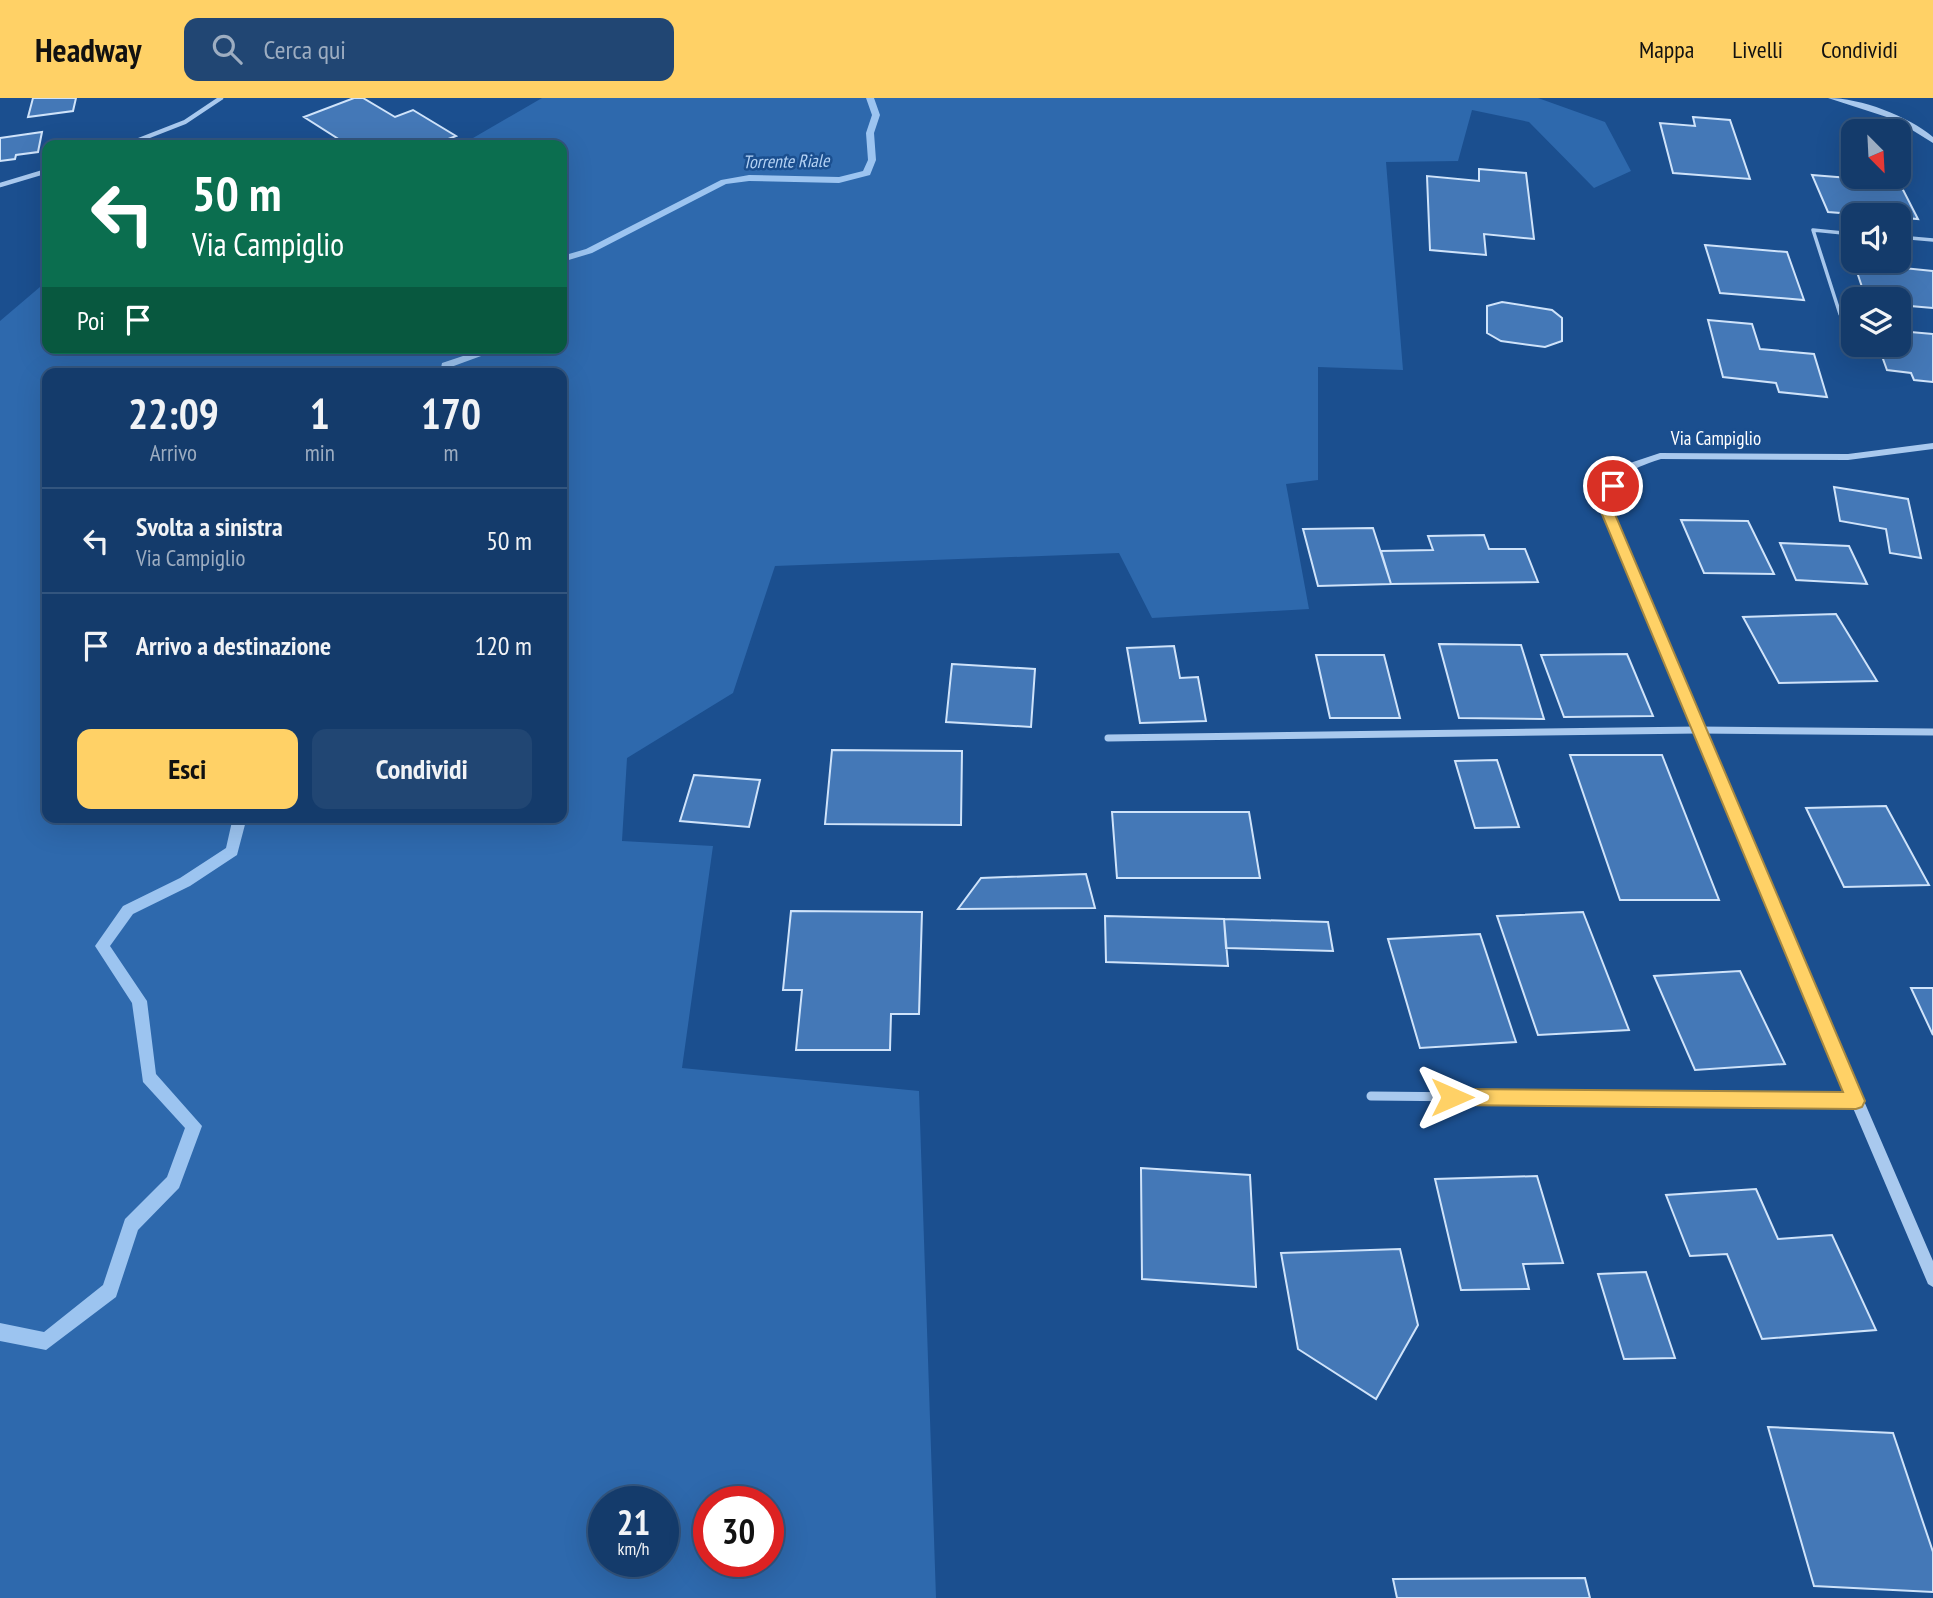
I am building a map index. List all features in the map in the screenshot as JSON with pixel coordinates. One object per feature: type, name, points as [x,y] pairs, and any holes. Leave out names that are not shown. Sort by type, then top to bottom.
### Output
[{"type":"street","points":[[140,140],[185,122],[221,98]]},
{"type":"street","points":[[1832,98],[1886,114],[1932,139]]},
{"type":"street","points":[[0,186],[42,173]]},
{"type":"street","name":"Via Campiglio","points":[[1933,446],[1848,457],[1660,456],[1630,466],[1613,486],[1608,512],[1698,730],[1933,1279]]},
{"type":"street","points":[[1108,738],[1698,730],[1933,732]]},
{"type":"street","points":[[1371,1096],[1856,1101]]},
{"type":"lane","points":[[1840,314],[1813,230],[1841,233]]},
{"type":"lane","points":[[1911,238],[1933,240]]},
{"type":"shaded area","points":[[542,98],[1538,98],[1605,122],[1631,171],[1594,188],[1529,122],[1472,110],[1458,161],[1386,162],[1403,370],[1318,367],[1318,480],[1286,484],[1309,609],[1152,618],[1119,553],[775,566],[733,693],[627,758],[622,841],[713,846],[682,1068],[919,1091],[936,1598],[0,1598],[0,321],[42,285],[42,354],[567,354],[567,140],[470,140]]},
{"type":"building","points":[[33,98],[76,98],[73,111],[28,117]]},
{"type":"building","points":[[354,98],[363,98],[395,117],[413,110],[456,136],[446,140],[340,140],[304,117]]},
{"type":"building","points":[[1693,117],[1730,120],[1750,179],[1673,173],[1660,123],[1695,126]]},
{"type":"building","points":[[42,132],[38,152],[16,155],[15,159],[0,161],[0,138]]},
{"type":"building","points":[[1479,169],[1526,173],[1534,239],[1484,234],[1486,255],[1430,250],[1427,176],[1479,181]]},
{"type":"building","points":[[1812,175],[1841,177],[1841,189],[1903,189],[1910,203],[1841,203],[1841,213],[1828,212]]},
{"type":"building","points":[[1911,205],[1918,219],[1911,218]]},
{"type":"building","points":[[1705,245],[1787,252],[1804,300],[1720,293]]},
{"type":"building","points":[[1911,269],[1933,271],[1933,308],[1911,306],[1911,287],[1862,287],[1857,273],[1911,273]]},
{"type":"building","points":[[1502,302],[1552,310],[1562,318],[1562,341],[1545,347],[1501,341],[1487,333],[1487,306]]},
{"type":"building","points":[[1708,320],[1752,324],[1760,349],[1814,354],[1827,397],[1779,392],[1776,383],[1723,377]]},
{"type":"building","points":[[1911,332],[1933,334],[1933,382],[1914,380],[1911,373],[1887,370],[1882,357],[1911,357]]},
{"type":"building","points":[[1834,487],[1908,499],[1921,558],[1890,553],[1886,529],[1840,521]]},
{"type":"building","points":[[1681,520],[1748,521],[1774,574],[1704,573]]},
{"type":"building","points":[[1373,528],[1391,584],[1318,586],[1303,529]]},
{"type":"building","points":[[1484,535],[1489,549],[1525,549],[1538,582],[1391,584],[1381,551],[1433,550],[1428,536]]},
{"type":"building","points":[[1780,543],[1849,546],[1867,584],[1796,580]]},
{"type":"building","points":[[1836,614],[1877,681],[1779,683],[1743,617]]},
{"type":"building","points":[[1439,644],[1521,645],[1544,719],[1459,718]]},
{"type":"building","points":[[1174,646],[1180,678],[1198,677],[1206,721],[1140,723],[1127,648]]},
{"type":"building","points":[[1627,654],[1653,716],[1564,717],[1541,655]]},
{"type":"building","points":[[1316,655],[1384,655],[1400,718],[1330,718]]},
{"type":"building","points":[[952,664],[1035,669],[1031,727],[946,722]]},
{"type":"building","points":[[832,750],[962,751],[961,825],[825,824]]},
{"type":"building","points":[[1570,755],[1662,755],[1719,900],[1620,900]]},
{"type":"building","points":[[1497,760],[1519,827],[1475,828],[1455,761]]},
{"type":"building","points":[[694,775],[760,780],[749,827],[680,821]]},
{"type":"building","points":[[1886,806],[1929,885],[1844,887],[1806,808]]},
{"type":"building","points":[[1112,812],[1249,812],[1260,878],[1117,878]]},
{"type":"building","points":[[1086,874],[1095,908],[958,909],[981,878]]},
{"type":"building","points":[[791,911],[922,912],[919,1014],[891,1014],[890,1050],[796,1050],[802,990],[783,990]]},
{"type":"building","points":[[1583,912],[1629,1030],[1538,1035],[1497,916]]},
{"type":"building","points":[[1105,916],[1224,919],[1228,966],[1106,962]]},
{"type":"building","points":[[1224,919],[1328,922],[1333,951],[1226,948]]},
{"type":"building","points":[[1480,934],[1516,1042],[1420,1048],[1388,939]]},
{"type":"building","points":[[1740,971],[1785,1064],[1695,1070],[1654,976]]},
{"type":"building","points":[[1911,988],[1933,988],[1933,1035]]},
{"type":"building","points":[[1141,1168],[1250,1175],[1256,1287],[1142,1279]]},
{"type":"building","points":[[1537,1176],[1563,1263],[1523,1264],[1529,1289],[1461,1290],[1435,1179]]},
{"type":"building","points":[[1756,1189],[1778,1239],[1832,1235],[1876,1330],[1762,1339],[1727,1254],[1690,1256],[1666,1195]]},
{"type":"building","points":[[1400,1249],[1418,1325],[1376,1399],[1298,1349],[1281,1253]]},
{"type":"building","points":[[1646,1272],[1675,1358],[1624,1359],[1598,1274]]},
{"type":"building","points":[[1768,1427],[1893,1433],[1933,1552],[1933,1592],[1814,1586]]},
{"type":"building","points":[[1585,1578],[1590,1598],[1397,1598],[1393,1579]]},
{"type":"waterway","name":"Torrente Riale","points":[[567,258],[589,251],[724,182],[749,178],[839,180],[867,173],[872,160],[870,133],[876,115],[870,98]]},
{"type":"waterway","name":"Torrente Riale","points":[[446,368],[446,365],[480,354]]},
{"type":"waterway","name":"Torrente Riale","points":[[0,1332],[46,1341],[110,1291],[131,1225],[173,1182],[194,1126],[149,1077],[139,1001],[102,946],[128,910],[185,882],[232,851],[239,823]]},
{"type":"route","points":[[1452,1097],[1856,1101],[1608,512],[1613,486]]}]
